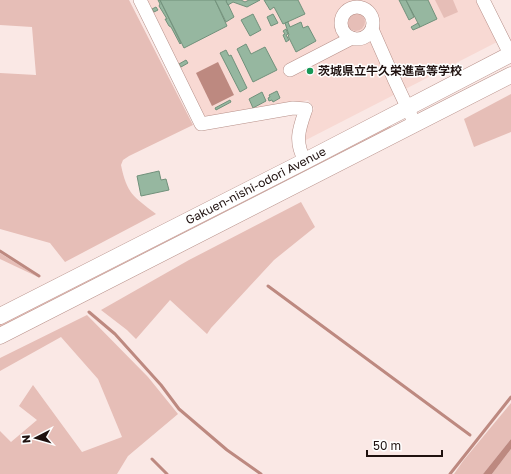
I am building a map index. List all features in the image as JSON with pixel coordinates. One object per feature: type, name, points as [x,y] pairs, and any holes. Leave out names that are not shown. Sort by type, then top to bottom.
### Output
[{"type":"main road","name":"Gakuen-nishi-odori Avenue","points":[[0,316],[305,161],[511,54]]},
{"type":"main road","name":"Gakuen-nishi-odori Avenue","points":[[0,336],[511,74]]},
{"type":"street","points":[[140,0],[202,124],[293,108],[306,108],[298,144],[305,161]]},
{"type":"street","points":[[483,0],[511,54]]},
{"type":"street","points":[[372,29],[365,37],[360,39],[352,38],[345,33],[341,23],[342,18],[349,9],[358,7],[368,11],[373,19],[372,29],[407,108],[416,124]]},
{"type":"street","points":[[290,70],[352,38]]},
{"type":"shaded area","points":[[0,0],[129,0],[193,125],[123,160],[121,165],[123,175],[132,194],[156,214],[65,262],[50,243],[0,229],[0,73],[36,75],[32,27],[0,25]]},
{"type":"shaded area","name":"茨城県立牛久栄進高等学校","points":[[144,0],[477,0],[497,42],[304,141],[306,124],[314,108],[308,100],[296,104],[207,119],[202,117]]},
{"type":"shaded area","points":[[435,0],[453,0],[458,12],[444,18]]},
{"type":"shaded area","points":[[356,13],[362,16],[365,22],[362,28],[356,31],[350,28],[347,22],[350,16]]},
{"type":"shaded area","points":[[218,62],[234,95],[212,106],[196,73]]},
{"type":"shaded area","points":[[511,94],[511,132],[474,147],[464,119]]},
{"type":"shaded area","points":[[391,125],[390,130],[0,329],[0,322]]},
{"type":"shaded area","points":[[301,202],[315,227],[274,260],[207,334],[170,300],[136,339],[101,310],[189,260]]},
{"type":"shaded area","points":[[0,253],[38,277],[0,259]]},
{"type":"shaded area","points":[[87,315],[148,377],[178,414],[128,456],[117,474],[0,474],[0,431],[11,442],[37,420],[19,406],[33,385],[82,452],[122,437],[98,379],[61,337],[0,371],[0,358]]},
{"type":"shaded area","points":[[511,403],[511,439],[483,474],[454,474],[463,461]]},
{"type":"shaded area","points":[[511,439],[511,449],[492,474],[483,474]]},
{"type":"shaded area","points":[[511,449],[511,474],[492,474]]},
{"type":"building","points":[[158,0],[160,0],[181,43],[180,44],[165,19],[167,19],[159,6],[160,4]]},
{"type":"building","points":[[160,0],[215,0],[227,26],[184,48]]},
{"type":"building","points":[[215,0],[226,0],[234,17],[226,22]]},
{"type":"building","points":[[227,0],[241,0],[245,2],[249,0],[260,0],[247,7],[233,2],[228,5]]},
{"type":"building","points":[[264,0],[298,0],[305,14],[283,24],[274,7],[270,10]]},
{"type":"building","points":[[399,0],[406,0],[414,17],[409,20]]},
{"type":"building","points":[[406,0],[428,0],[437,19],[420,27]]},
{"type":"building","points":[[156,7],[158,10],[154,12],[152,9]]},
{"type":"building","points":[[253,14],[261,30],[250,36],[241,20]]},
{"type":"building","points":[[273,14],[278,23],[271,26],[267,17]]},
{"type":"building","points":[[288,22],[290,27],[301,22],[303,28],[308,26],[316,41],[296,52],[288,36],[285,23]]},
{"type":"building","points":[[418,23],[420,27],[413,30],[411,27]]},
{"type":"building","points":[[286,29],[288,34],[286,35],[289,40],[286,42],[283,31]]},
{"type":"building","points":[[246,44],[251,54],[265,47],[277,70],[253,82],[237,49]]},
{"type":"building","points":[[226,50],[229,56],[231,55],[247,88],[240,92],[220,53]]},
{"type":"building","points":[[186,60],[188,63],[181,67],[179,64]]},
{"type":"building","points":[[277,91],[280,98],[273,102],[272,100],[269,101],[269,95]]},
{"type":"building","points":[[262,92],[266,101],[253,108],[249,99]]},
{"type":"building","points":[[230,100],[231,102],[216,110],[215,108]]},
{"type":"building","points":[[159,171],[161,180],[166,179],[169,190],[141,196],[137,176]]},
{"type":"waterway","points":[[0,251],[39,276]]},
{"type":"waterway","points":[[268,286],[470,435]]},
{"type":"waterway","points":[[89,312],[115,334],[161,385],[179,409],[227,450],[261,474]]},
{"type":"waterway","points":[[450,474],[511,397]]},
{"type":"waterway","points":[[152,459],[167,474]]},
{"type":"place","name":"茨城県立牛久栄進高等学校","points":[[310,71]]}]
